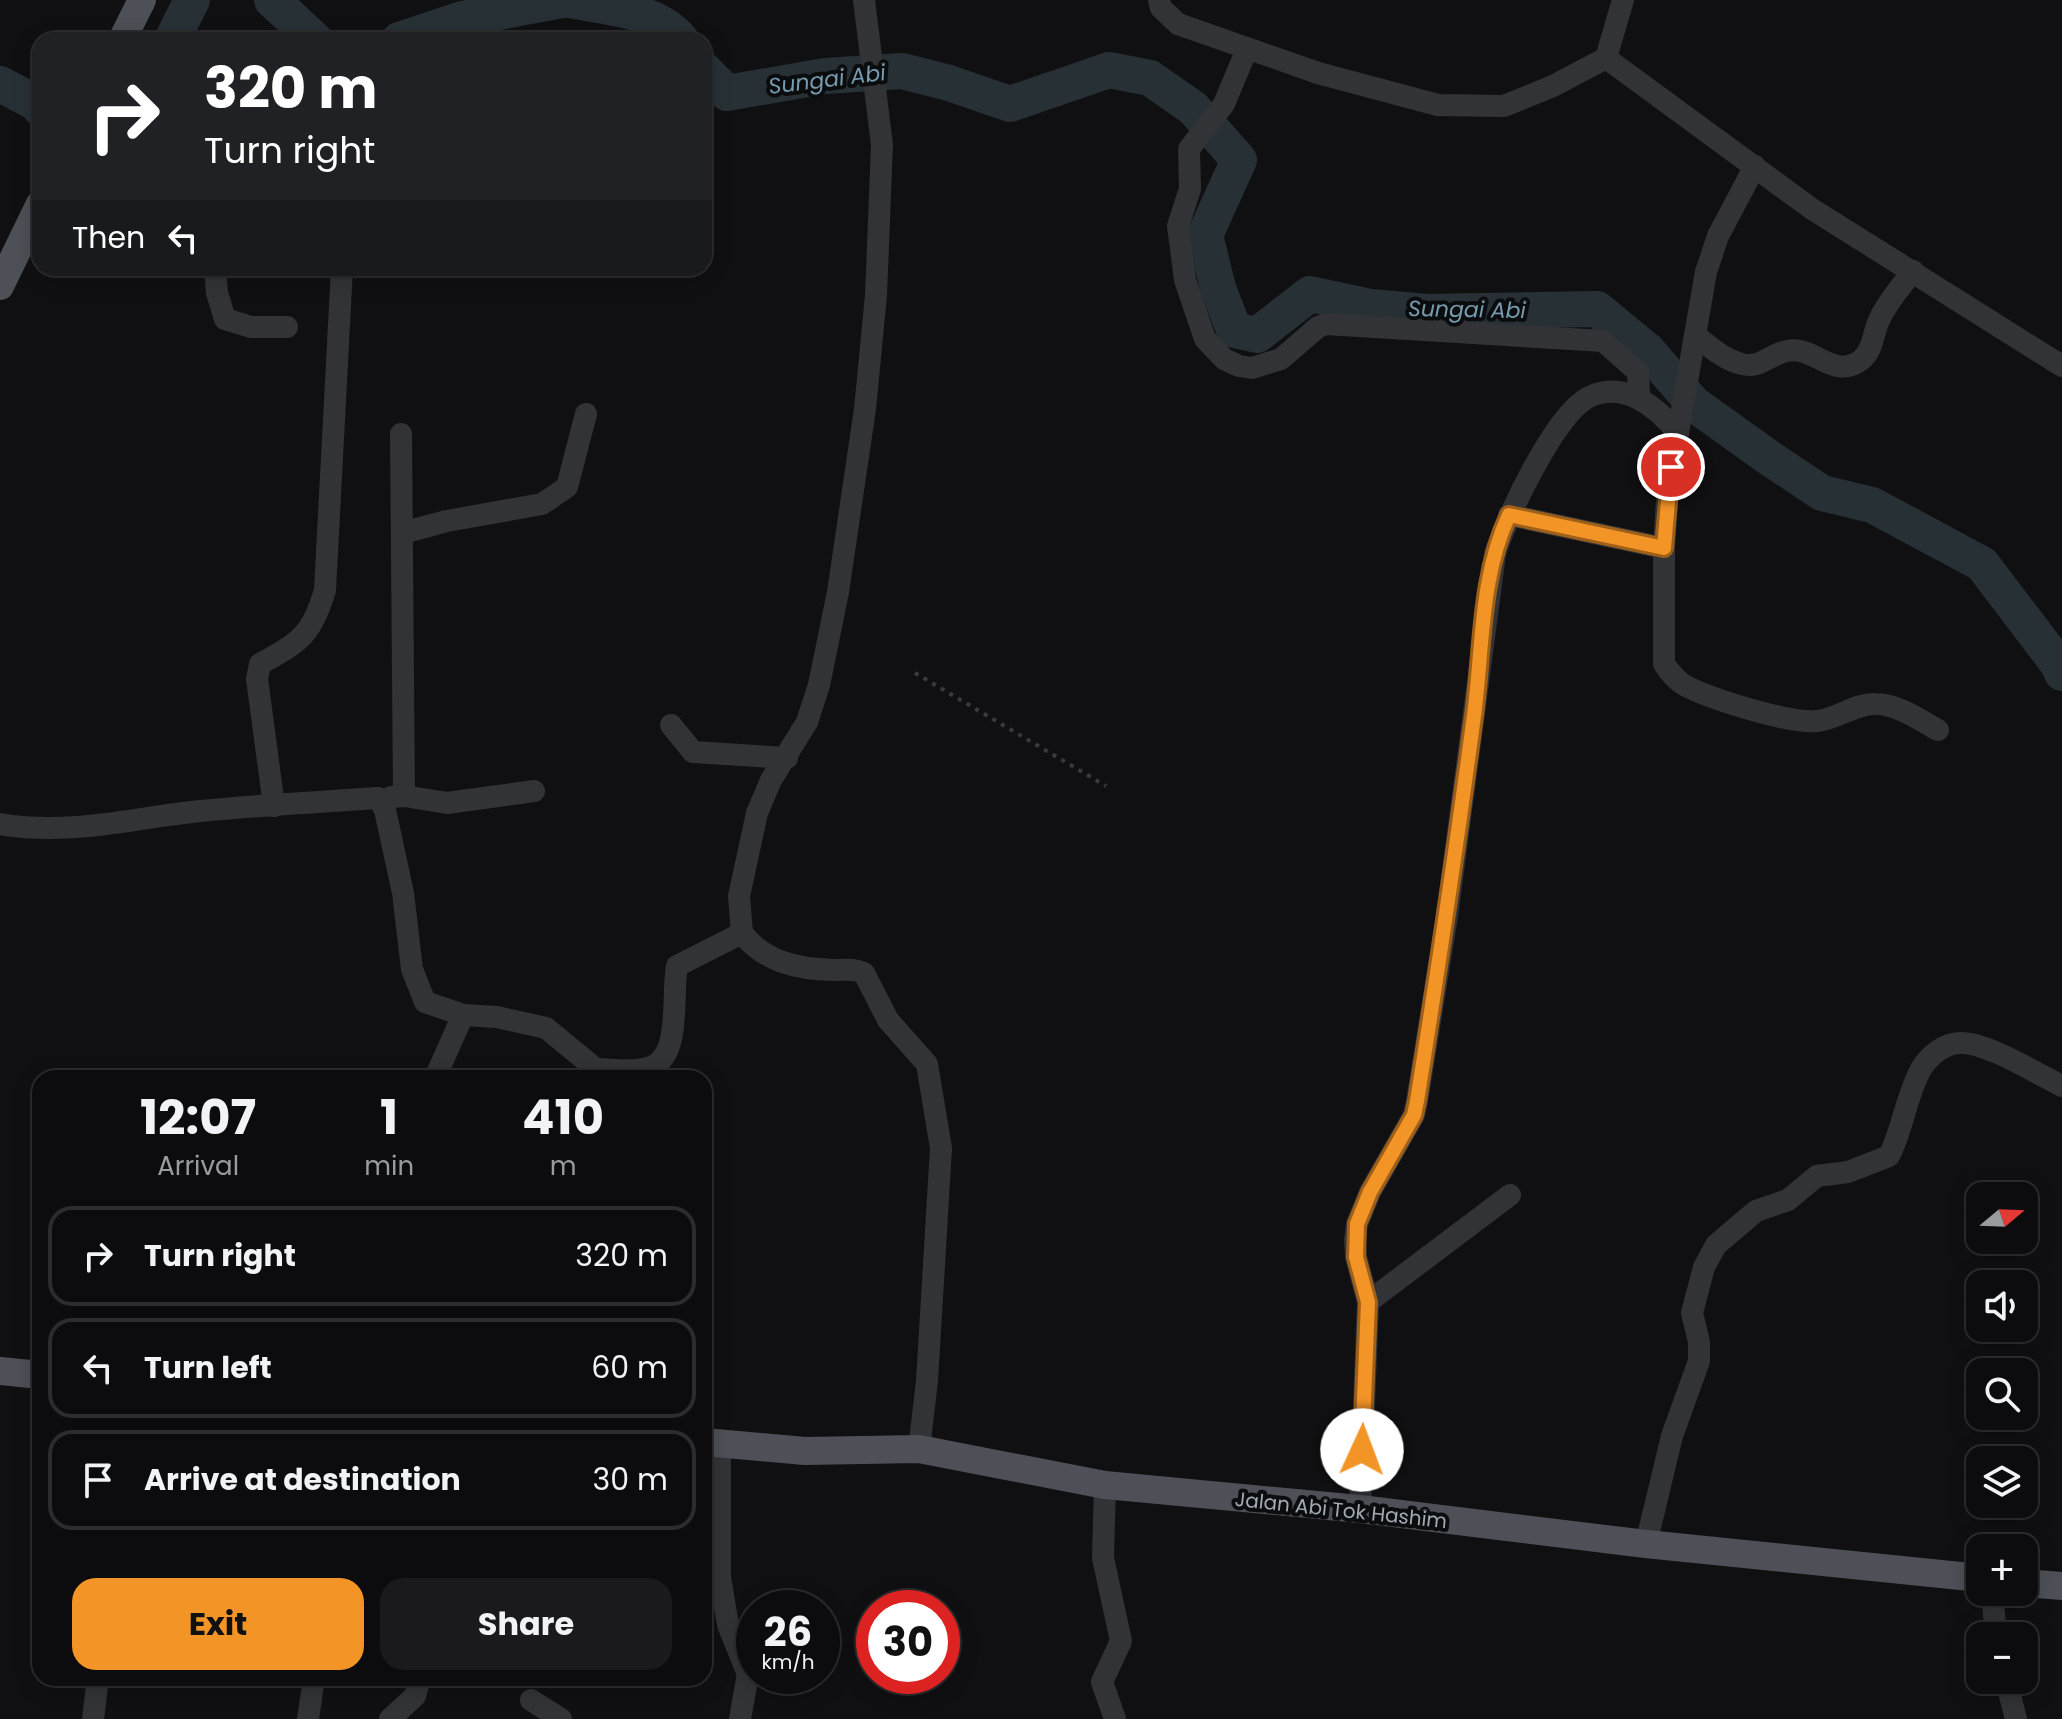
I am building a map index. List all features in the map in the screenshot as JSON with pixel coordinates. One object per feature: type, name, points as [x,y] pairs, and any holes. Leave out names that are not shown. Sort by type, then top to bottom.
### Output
[{"type":"main road","points":[[126,32],[142,0]]},
{"type":"main road","points":[[0,286],[32,220]]},
{"type":"main road","points":[[0,1371],[32,1374]]},
{"type":"main road","name":"Jalan Abi Tok Hashim","points":[[712,1443],[805,1451],[919,1449],[1105,1485],[1360,1509],[1646,1544],[1966,1577]]},
{"type":"main road","points":[[2038,1584],[2062,1586]]},
{"type":"street","points":[[1159,0],[1161,8],[1178,24],[1318,73],[1438,105],[1504,106],[1553,86],[1606,58],[1623,0]]},
{"type":"street","points":[[865,6],[880,111],[879,246],[865,409],[830,637],[807,722],[771,780],[757,813],[739,896],[742,933],[753,948],[771,959],[797,966],[855,969],[864,973],[888,1020],[927,1064],[941,1148],[927,1381],[919,1449]]},
{"type":"street","points":[[1247,49],[1224,104],[1189,149],[1190,189],[1178,226],[1183,267],[1205,339],[1224,359],[1252,368],[1270,364],[1326,324],[1603,341],[1638,372],[1639,396]]},
{"type":"street","points":[[1606,58],[1812,209],[2062,366]]},
{"type":"street","points":[[1755,166],[1718,236],[1706,272],[1668,484],[1664,548],[1664,664],[1685,685],[1761,711],[1805,722],[1824,720],[1873,703],[1886,705],[1938,730]]},
{"type":"street","points":[[1695,335],[1722,356],[1740,364],[1756,366],[1790,350],[1815,356],[1834,368],[1849,368],[1864,358],[1879,318],[1913,271]]},
{"type":"street","points":[[216,276],[225,319],[251,327],[287,327]]},
{"type":"street","points":[[274,806],[257,679],[260,664],[293,647],[309,629],[319,611],[325,590],[342,276]]},
{"type":"street","points":[[1360,1509],[1368,1302],[1356,1257],[1357,1224],[1370,1192],[1414,1115],[1417,1101],[1447,916],[1495,554],[1526,480],[1577,407],[1589,397],[1615,393],[1639,396],[1678,433]]},
{"type":"street","points":[[402,533],[542,504],[567,487],[586,414]]},
{"type":"street","points":[[401,434],[404,796]]},
{"type":"street","points":[[1509,515],[1664,548]]},
{"type":"street","points":[[671,725],[693,752],[787,758]]},
{"type":"street","points":[[0,824],[76,829],[197,811],[404,796],[447,803],[534,791]]},
{"type":"street","points":[[378,798],[385,810],[403,893],[412,969],[425,1002],[463,1015],[497,1017],[546,1028],[587,1070]]},
{"type":"street","points":[[633,1070],[663,1060],[671,1044],[677,966],[742,933]]},
{"type":"street","points":[[439,1070],[463,1015]]},
{"type":"street","points":[[1646,1544],[1672,1436],[1699,1361],[1699,1342],[1692,1313],[1704,1267],[1716,1245],[1756,1211],[1788,1200],[1817,1176],[1848,1172],[1889,1156],[1898,1139],[1920,1071],[1942,1047],[1961,1042],[1984,1049],[2062,1086]]},
{"type":"street","points":[[1368,1302],[1510,1195]]},
{"type":"street","points":[[712,1443],[720,1577],[728,1625],[748,1674],[740,1719]]},
{"type":"street","points":[[1105,1485],[1103,1558],[1121,1641],[1102,1682],[1115,1719]]},
{"type":"street","points":[[93,1719],[97,1686]]},
{"type":"street","points":[[308,1719],[313,1686]]},
{"type":"street","points":[[390,1719],[415,1696],[418,1686]]},
{"type":"street","points":[[2010,1694],[2016,1719]]},
{"type":"street","points":[[531,1700],[561,1719]]},
{"type":"path","points":[[915,673],[1106,786]]},
{"type":"waterway","name":"Sungai Abi","points":[[176,32],[192,0]]},
{"type":"waterway","name":"Sungai Abi","points":[[272,0],[306,32]]},
{"type":"waterway","name":"Sungai Abi","points":[[423,32],[462,19],[562,0]]},
{"type":"waterway","name":"Sungai Abi","points":[[570,0],[644,16],[673,32]]},
{"type":"waterway","name":"Sungai Abi","points":[[712,78],[727,93],[825,76],[902,71],[1010,104],[1109,70],[1150,78],[1193,108],[1239,160],[1205,235],[1218,288],[1234,330],[1257,335],[1310,294],[1371,307],[1427,312],[1597,309],[1648,351],[1694,404],[1822,493],[1872,505],[1982,564],[2062,673]]},
{"type":"waterway","name":"Sungai Abi","points":[[0,84],[32,101]]},
{"type":"route","points":[[1362,1450],[1368,1302],[1356,1257],[1357,1224],[1370,1192],[1414,1115],[1417,1101],[1447,916],[1489,592],[1502,530],[1509,515],[1664,548],[1671,467]]}]
